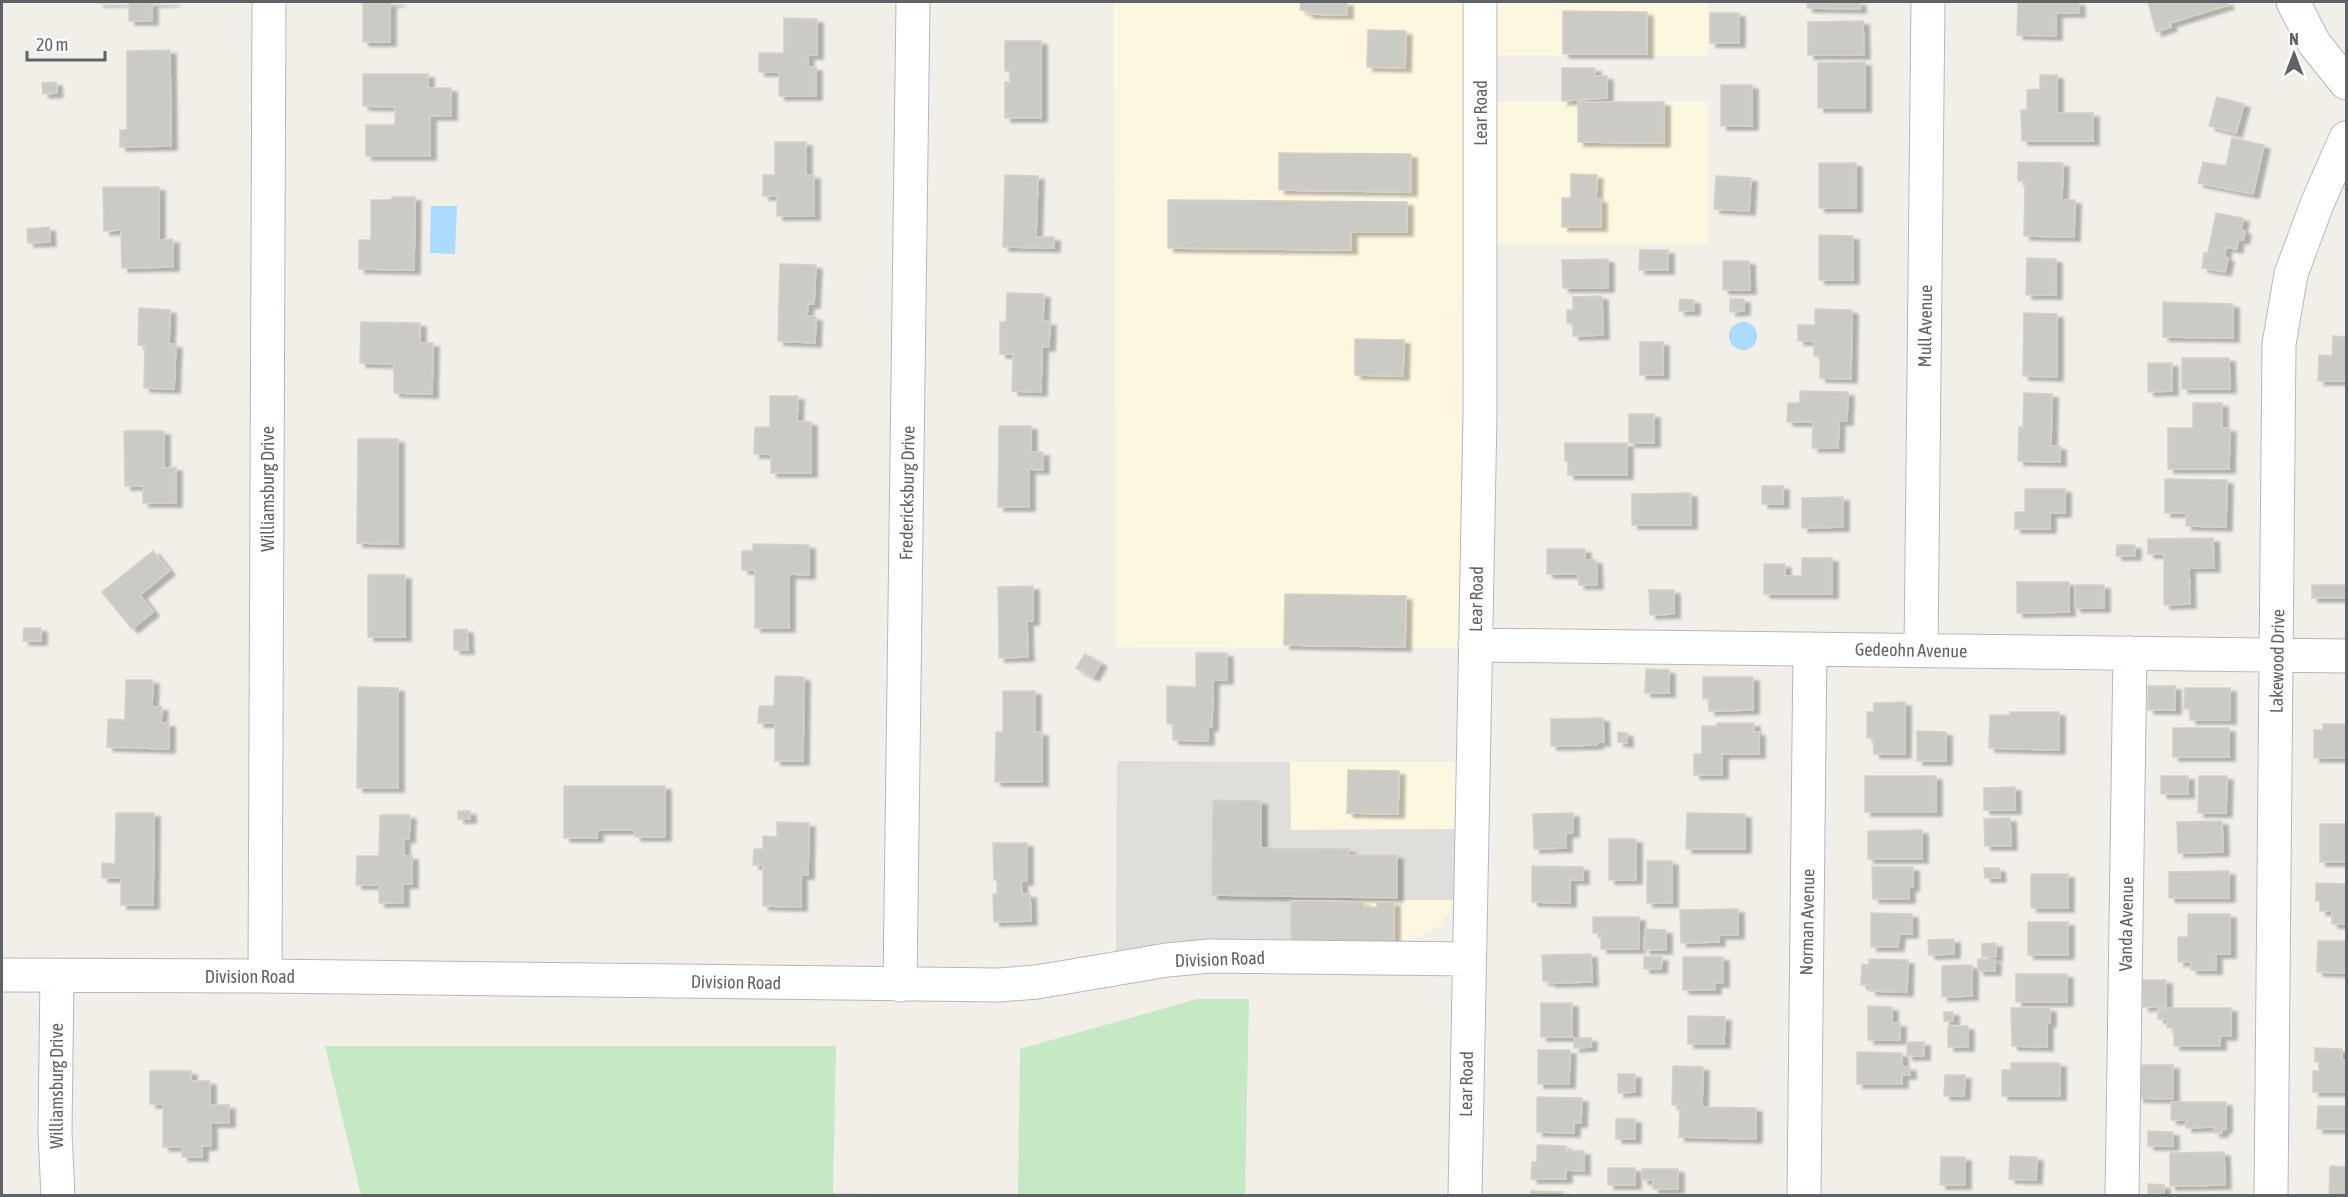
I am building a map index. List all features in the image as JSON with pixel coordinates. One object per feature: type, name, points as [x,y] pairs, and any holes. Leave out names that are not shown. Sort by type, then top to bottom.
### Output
[{"type":"street","name":"Williamsburg Drive","points":[[265,975],[269,2]]},
{"type":"street","name":"Fredericksburg Drive","points":[[900,985],[913,2]]},
{"type":"street","name":"Lear Road","points":[[1465,1196],[1480,403],[1480,2]]},
{"type":"street","name":"Mull Avenue","points":[[1921,651],[1929,2]]},
{"type":"street","points":[[2293,2],[2314,42],[2346,82]]},
{"type":"street","name":"Lakewood Drive","points":[[2271,1196],[2280,335],[2291,274],[2317,204],[2346,138]]},
{"type":"street","name":"Gedeohn Avenue","points":[[1475,645],[2346,656]]},
{"type":"street","name":"Norman Avenue","points":[[1804,1196],[1810,649]]},
{"type":"street","name":"Vanda Avenue","points":[[2122,1196],[2130,653]]},
{"type":"street","name":"Division Road","points":[[2,975],[265,975],[999,985],[1037,982],[1167,960],[1210,956],[1468,959]]},
{"type":"street","name":"Williamsburg Drive","points":[[57,976],[55,1133],[58,1196]]},
{"type":"shaded area","points":[[1114,2],[1466,2],[1459,648],[1116,647]]},
{"type":"shaded area","points":[[1494,2],[1708,2],[1708,56],[1493,55]]},
{"type":"shaded area","points":[[1493,102],[1708,102],[1708,243],[1493,243]]},
{"type":"shaded area","points":[[1117,761],[1290,762],[1291,830],[1458,829],[1453,900],[1291,900],[1290,942],[1116,954]]},
{"type":"shaded area","points":[[1290,762],[1458,762],[1458,829],[1290,830]]},
{"type":"shaded area","points":[[1291,900],[1453,900],[1452,907],[1440,925],[1413,940],[1290,942]]},
{"type":"green space","points":[[1197,999],[1249,999],[1245,1195],[1018,1195],[1020,1049]]},
{"type":"green space","points":[[325,1046],[836,1046],[833,1193],[950,1195],[361,1195]]},
{"type":"water","points":[[431,206],[457,206],[455,254],[430,253]]},
{"type":"water","points":[[1743,322],[1753,326],[1757,336],[1753,346],[1743,350],[1733,346],[1729,336],[1733,326]]},
{"type":"building","points":[[129,2],[175,2],[152,3],[152,21],[129,21]]},
{"type":"building","points":[[363,2],[399,2],[390,3],[390,42],[363,42]]},
{"type":"building","points":[[1301,2],[1347,2],[1347,15],[1307,14],[1307,11],[1300,10]]},
{"type":"building","points":[[1807,2],[1860,2],[1860,9],[1807,8]]},
{"type":"building","points":[[2018,2],[2079,2],[2079,13],[2056,13],[2056,36],[2017,35]]},
{"type":"building","points":[[2148,2],[2227,2],[2228,5],[2170,23],[2171,27],[2156,32]]},
{"type":"building","points":[[1563,11],[1647,12],[1647,54],[1563,54]]},
{"type":"building","points":[[1710,13],[1739,13],[1739,43],[1710,43]]},
{"type":"building","points":[[784,18],[817,19],[817,55],[808,55],[808,67],[816,67],[816,96],[779,96],[779,72],[759,72],[759,53],[784,53]]},
{"type":"building","points":[[1863,21],[1864,55],[1808,55],[1808,22]]},
{"type":"building","points":[[1368,30],[1406,31],[1405,68],[1367,67]]},
{"type":"building","points":[[1005,41],[1041,41],[1041,118],[1005,118],[1005,82],[1010,82],[1010,71],[1005,71]]},
{"type":"building","points":[[170,50],[171,146],[120,147],[120,130],[127,130],[127,51]]},
{"type":"building","points":[[1865,62],[1865,108],[1818,108],[1818,63]]},
{"type":"building","points":[[1562,68],[1595,68],[1595,76],[1607,76],[1607,98],[1562,101]]},
{"type":"building","points":[[363,74],[428,74],[428,88],[451,88],[451,116],[430,116],[430,156],[366,156],[366,125],[395,125],[395,107],[363,106]]},
{"type":"building","points":[[2040,75],[2057,75],[2057,113],[2093,113],[2093,141],[2022,141],[2021,110],[2027,110],[2027,90],[2040,89]]},
{"type":"building","points":[[56,82],[57,93],[43,94],[42,83]]},
{"type":"building","points":[[1721,85],[1752,85],[1752,126],[1721,126]]},
{"type":"building","points":[[2217,97],[2244,104],[2236,133],[2209,126]]},
{"type":"building","points":[[1578,102],[1664,102],[1664,143],[1578,142]]},
{"type":"building","points":[[2232,138],[2264,145],[2253,194],[2198,183],[2203,162],[2226,166]]},
{"type":"building","points":[[775,142],[806,142],[806,175],[814,175],[814,216],[777,216],[777,196],[763,196],[763,175],[775,175]]},
{"type":"building","points":[[1279,153],[1411,154],[1411,192],[1279,190]]},
{"type":"building","points":[[2018,162],[2063,163],[2062,200],[2075,200],[2074,237],[2024,236],[2025,181],[2018,181]]},
{"type":"building","points":[[1819,163],[1856,163],[1856,208],[1819,208]]},
{"type":"building","points":[[1571,174],[1597,175],[1596,199],[1601,199],[1601,227],[1562,227],[1562,198],[1571,198]]},
{"type":"building","points":[[1005,175],[1038,176],[1036,237],[1054,237],[1054,248],[1003,247]]},
{"type":"building","points":[[1716,176],[1751,178],[1749,211],[1714,209]]},
{"type":"building","points":[[103,187],[159,187],[159,240],[173,239],[173,267],[122,268],[121,230],[104,231]]},
{"type":"building","points":[[392,197],[415,197],[414,270],[359,269],[359,240],[371,240],[371,200],[392,200]]},
{"type":"building","points":[[1168,200],[1407,202],[1407,232],[1351,232],[1351,250],[1168,248]]},
{"type":"building","points":[[2216,213],[2243,218],[2241,230],[2245,231],[2243,240],[2238,239],[2237,249],[2226,247],[2224,257],[2228,258],[2225,272],[2202,268],[2204,253],[2208,253]]},
{"type":"building","points":[[49,227],[50,242],[28,243],[27,229]]},
{"type":"building","points":[[1819,235],[1853,236],[1853,280],[1819,280]]},
{"type":"building","points":[[1640,250],[1668,250],[1668,270],[1639,270]]},
{"type":"building","points":[[2027,258],[2056,259],[2056,295],[2026,295]]},
{"type":"building","points":[[1608,259],[1608,288],[1563,288],[1562,260]]},
{"type":"building","points":[[1723,261],[1749,261],[1750,290],[1723,290]]},
{"type":"building","points":[[780,264],[816,265],[814,304],[808,304],[807,316],[816,317],[815,343],[778,341]]},
{"type":"building","points":[[1007,293],[1044,294],[1043,321],[1050,322],[1049,347],[1042,347],[1041,392],[1012,391],[1013,354],[1000,354],[1000,322],[1006,322]]},
{"type":"building","points":[[1602,296],[1603,335],[1573,336],[1573,323],[1567,323],[1567,310],[1573,310],[1573,297]]},
{"type":"building","points":[[1680,299],[1694,300],[1694,311],[1679,311]]},
{"type":"building","points":[[1730,299],[1744,299],[1744,311],[1730,312]]},
{"type":"building","points":[[2163,302],[2233,304],[2233,338],[2163,337]]},
{"type":"building","points":[[139,308],[170,310],[169,344],[176,344],[174,389],[144,388],[145,345],[138,345]]},
{"type":"building","points":[[1815,309],[1852,310],[1851,379],[1820,378],[1820,356],[1814,356],[1814,341],[1798,341],[1798,325],[1815,325]]},
{"type":"building","points":[[2024,313],[2057,314],[2057,377],[2023,376]]},
{"type":"building","points":[[361,322],[420,323],[420,343],[433,343],[432,394],[394,393],[394,364],[360,363]]},
{"type":"building","points":[[2333,336],[2346,337],[2346,381],[2318,381],[2319,355],[2332,356]]},
{"type":"building","points":[[1355,339],[1404,340],[1403,376],[1355,375]]},
{"type":"building","points":[[1640,342],[1663,342],[1663,375],[1640,375]]},
{"type":"building","points":[[2182,358],[2229,358],[2230,389],[2182,389]]},
{"type":"building","points":[[2148,363],[2172,363],[2172,391],[2148,392]]},
{"type":"building","points":[[1800,391],[1848,392],[1847,421],[1839,421],[1838,448],[1812,448],[1813,422],[1787,422],[1788,403],[1800,403]]},
{"type":"building","points":[[2024,393],[2052,394],[2051,446],[2060,446],[2060,462],[2018,461],[2019,427],[2023,427]]},
{"type":"building","points":[[770,396],[798,396],[797,421],[811,422],[811,473],[771,473],[771,454],[754,454],[755,427],[770,427]]},
{"type":"building","points":[[2193,403],[2222,403],[2222,428],[2230,428],[2229,469],[2168,469],[2168,428],[2193,428]]},
{"type":"building","points":[[1629,414],[1654,414],[1654,443],[1629,443]]},
{"type":"building","points":[[999,426],[1031,426],[1031,452],[1043,452],[1043,470],[1029,469],[1029,507],[998,507]]},
{"type":"building","points":[[124,431],[164,431],[164,468],[176,467],[176,503],[143,503],[143,486],[125,486]]},
{"type":"building","points":[[358,439],[398,439],[398,544],[357,543]]},
{"type":"building","points":[[1565,443],[1627,443],[1627,475],[1568,475]]},
{"type":"building","points":[[2165,479],[2227,480],[2226,527],[2186,526],[2186,513],[2165,513]]},
{"type":"building","points":[[1762,486],[1783,486],[1783,504],[1762,504]]},
{"type":"building","points":[[2025,489],[2065,489],[2065,513],[2050,513],[2050,529],[2015,529],[2015,512],[2025,512]]},
{"type":"building","points":[[1691,493],[1691,525],[1632,525],[1632,494]]},
{"type":"building","points":[[1843,497],[1843,527],[1802,528],[1802,498]]},
{"type":"building","points":[[2213,538],[2214,568],[2189,568],[2190,604],[2164,605],[2164,554],[2148,554],[2148,539]]},
{"type":"building","points":[[753,544],[809,545],[809,575],[789,574],[789,628],[755,628],[755,570],[742,570],[742,551],[753,551]]},
{"type":"building","points":[[2117,545],[2135,545],[2135,556],[2116,556]]},
{"type":"building","points":[[1547,549],[1585,549],[1585,560],[1596,560],[1597,585],[1579,585],[1578,574],[1547,574]]},
{"type":"building","points":[[153,551],[169,571],[140,595],[153,612],[132,629],[102,592]]},
{"type":"building","points":[[1802,558],[1832,558],[1832,594],[1764,594],[1764,564],[1785,564],[1785,576],[1802,576]]},
{"type":"building","points":[[368,575],[405,575],[405,637],[368,637]]},
{"type":"building","points":[[2017,582],[2069,582],[2069,612],[2017,613]]},
{"type":"building","points":[[2075,585],[2104,585],[2104,608],[2075,608]]},
{"type":"building","points":[[2312,585],[2346,585],[2346,598],[2312,598]]},
{"type":"building","points":[[1033,586],[1033,621],[1027,621],[1028,657],[999,658],[998,587]]},
{"type":"building","points":[[1649,590],[1674,590],[1674,614],[1650,615]]},
{"type":"building","points":[[1285,594],[1406,596],[1405,647],[1284,645]]},
{"type":"building","points":[[24,628],[41,628],[41,641],[23,641]]},
{"type":"building","points":[[467,629],[468,650],[454,650],[454,630]]},
{"type":"building","points":[[1196,653],[1227,653],[1227,680],[1213,680],[1212,727],[1208,727],[1208,741],[1173,740],[1173,724],[1167,724],[1167,686],[1196,687]]},
{"type":"building","points":[[1085,654],[1101,663],[1093,677],[1076,668]]},
{"type":"building","points":[[1646,669],[1669,670],[1669,693],[1645,693]]},
{"type":"building","points":[[775,676],[804,677],[803,761],[775,761],[775,723],[758,723],[759,706],[774,706]]},
{"type":"building","points":[[1703,677],[1753,677],[1753,710],[1709,711],[1709,698],[1703,699]]},
{"type":"building","points":[[126,680],[153,680],[152,707],[162,707],[161,723],[169,723],[169,749],[107,747],[108,719],[125,720]]},
{"type":"building","points":[[2148,686],[2175,686],[2175,710],[2148,710]]},
{"type":"building","points":[[358,687],[398,688],[398,788],[357,788]]},
{"type":"building","points":[[2185,688],[2230,688],[2230,720],[2190,720],[2190,709],[2184,709]]},
{"type":"building","points":[[1003,691],[1035,691],[1035,732],[1042,732],[1042,782],[995,782],[996,732],[1003,732]]},
{"type":"building","points":[[1905,702],[1905,754],[1874,754],[1873,738],[1867,738],[1867,712],[1874,712],[1874,703]]},
{"type":"building","points":[[2010,712],[2059,712],[2059,750],[1989,748],[1990,715],[2010,715]]},
{"type":"building","points":[[1603,718],[1604,742],[1597,742],[1597,745],[1551,746],[1551,719]]},
{"type":"building","points":[[1717,723],[1754,723],[1754,732],[1759,732],[1759,754],[1722,754],[1722,775],[1694,775],[1694,754],[1702,754],[1702,726],[1717,726]]},
{"type":"building","points":[[2323,724],[2346,724],[2346,758],[2314,758],[2314,730],[2323,730]]},
{"type":"building","points":[[2173,728],[2229,728],[2229,757],[2173,757]]},
{"type":"building","points":[[1917,731],[1946,732],[1946,761],[1917,761]]},
{"type":"building","points":[[1618,732],[1627,733],[1627,743],[1618,742]]},
{"type":"building","points":[[1348,770],[1399,771],[1398,814],[1347,813]]},
{"type":"building","points":[[1865,776],[1936,776],[1936,812],[1865,812]]},
{"type":"building","points":[[2161,776],[2188,776],[2188,794],[2161,794]]},
{"type":"building","points":[[2199,776],[2227,776],[2226,813],[2198,813]]},
{"type":"building","points":[[564,786],[665,786],[665,837],[635,837],[635,830],[597,830],[597,838],[564,838]]},
{"type":"building","points":[[2015,787],[2015,810],[1984,810],[1984,788]]},
{"type":"building","points":[[1213,800],[1261,801],[1261,848],[1349,849],[1348,855],[1397,855],[1397,898],[1212,895]]},
{"type":"building","points":[[458,811],[470,811],[470,819],[458,819]]},
{"type":"building","points":[[116,813],[154,813],[153,905],[121,905],[121,878],[102,878],[102,863],[115,864]]},
{"type":"building","points":[[1573,813],[1573,833],[1566,833],[1566,848],[1534,849],[1533,814]]},
{"type":"building","points":[[1687,813],[1745,814],[1745,849],[1686,849]]},
{"type":"building","points":[[380,815],[410,815],[409,839],[404,838],[404,856],[412,856],[412,884],[403,884],[403,903],[379,903],[379,885],[356,885],[357,856],[379,856]]},
{"type":"building","points":[[2010,818],[2011,846],[1985,846],[1984,819]]},
{"type":"building","points":[[2222,821],[2223,852],[2178,853],[2177,822]]},
{"type":"building","points":[[777,822],[809,823],[808,875],[801,875],[801,907],[763,906],[763,865],[753,865],[754,849],[763,849],[763,836],[777,837]]},
{"type":"building","points":[[2320,824],[2346,824],[2346,862],[2320,862]]},
{"type":"building","points":[[1922,830],[1922,859],[1868,859],[1868,831]]},
{"type":"building","points":[[1609,839],[1636,839],[1636,880],[1609,880]]},
{"type":"building","points":[[993,843],[1027,843],[1027,881],[1021,881],[1022,894],[1030,894],[1031,921],[994,922],[993,894],[997,894],[997,880],[994,880]]},
{"type":"building","points":[[1647,861],[1672,861],[1672,903],[1647,903]]},
{"type":"building","points":[[1532,866],[1583,867],[1583,880],[1570,880],[1570,903],[1532,902]]},
{"type":"building","points":[[1872,867],[1913,867],[1913,887],[1909,887],[1909,899],[1873,899]]},
{"type":"building","points":[[1984,868],[1999,868],[2000,878],[1985,878]]},
{"type":"building","points":[[2229,871],[2229,898],[2169,898],[2169,872]]},
{"type":"building","points":[[2031,874],[2068,874],[2068,908],[2031,908]]},
{"type":"building","points":[[2316,883],[2346,884],[2346,924],[2332,924],[2332,911],[2320,911],[2320,901],[2316,901]]},
{"type":"building","points":[[1291,901],[1363,902],[1363,907],[1377,907],[1377,902],[1394,902],[1394,942],[1291,941]]},
{"type":"building","points":[[1738,909],[1738,935],[1719,935],[1719,942],[1681,943],[1680,910]]},
{"type":"building","points":[[1871,913],[1912,914],[1912,934],[1899,934],[1898,947],[1871,947]]},
{"type":"building","points":[[2188,914],[2230,914],[2230,954],[2216,954],[2216,970],[2191,970],[2191,962],[2178,962],[2178,937],[2188,937]]},
{"type":"building","points":[[1593,917],[1639,917],[1639,949],[1601,949],[1601,933],[1593,933]]},
{"type":"building","points":[[2028,922],[2068,922],[2068,955],[2028,955]]},
{"type":"building","points":[[1645,929],[1666,930],[1666,950],[1644,950]]},
{"type":"building","points":[[1954,939],[1954,954],[1929,955],[1928,940]]},
{"type":"building","points":[[2318,941],[2346,941],[2346,973],[2317,972]]},
{"type":"building","points":[[1996,943],[1996,957],[1982,957],[1982,944]]},
{"type":"building","points":[[1591,954],[1592,982],[1550,983],[1550,981],[1543,981],[1542,955]]},
{"type":"building","points":[[1644,956],[1662,957],[1661,969],[1644,969]]},
{"type":"building","points":[[1683,957],[1723,957],[1723,983],[1715,983],[1715,990],[1683,990]]},
{"type":"building","points":[[1869,959],[1908,960],[1907,992],[1870,991],[1870,985],[1861,985],[1862,964],[1869,965]]},
{"type":"building","points":[[1978,959],[1995,960],[1995,971],[1978,971]]},
{"type":"building","points":[[1972,965],[1972,996],[1942,997],[1942,966]]},
{"type":"building","points":[[2016,974],[2067,974],[2067,1002],[2016,1002]]},
{"type":"building","points":[[2142,980],[2166,980],[2166,1006],[2143,1007]]},
{"type":"building","points":[[1541,1003],[1572,1003],[1572,1037],[1541,1037]]},
{"type":"building","points":[[1868,1006],[1892,1007],[1892,1023],[1900,1023],[1900,1040],[1868,1040]]},
{"type":"building","points":[[2011,1008],[2050,1008],[2050,1023],[2047,1023],[2047,1047],[2012,1046]]},
{"type":"building","points":[[2231,1008],[2231,1036],[2220,1036],[2220,1046],[2174,1046],[2174,1027],[2167,1028],[2167,1019],[2158,1019],[2158,1009]]},
{"type":"building","points":[[1944,1012],[1953,1012],[1953,1021],[1944,1021]]},
{"type":"building","points":[[1688,1016],[1725,1017],[1724,1044],[1688,1044]]},
{"type":"building","points":[[1948,1026],[1968,1026],[1968,1047],[1948,1047]]},
{"type":"building","points":[[1574,1038],[1591,1038],[1591,1047],[1574,1048]]},
{"type":"building","points":[[1907,1042],[1924,1042],[1924,1056],[1907,1056]]},
{"type":"building","points":[[2315,1048],[2342,1049],[2342,1060],[2346,1060],[2346,1092],[2313,1092],[2313,1071],[2319,1071],[2319,1062],[2315,1062]]},
{"type":"building","points":[[1538,1050],[1570,1050],[1569,1084],[1538,1084]]},
{"type":"building","points":[[1857,1052],[1902,1053],[1902,1067],[1910,1067],[1910,1075],[1902,1075],[1902,1084],[1857,1084]]},
{"type":"building","points":[[2011,1063],[2060,1063],[2060,1096],[2002,1096],[2002,1070],[2011,1070]]},
{"type":"building","points":[[2139,1065],[2173,1065],[2173,1099],[2138,1098]]},
{"type":"building","points":[[1673,1066],[1703,1067],[1702,1107],[1756,1108],[1756,1139],[1679,1137],[1680,1105],[1672,1105]]},
{"type":"building","points":[[150,1071],[191,1071],[191,1081],[210,1081],[210,1105],[229,1105],[229,1123],[211,1123],[211,1146],[202,1146],[202,1157],[182,1157],[182,1147],[163,1147],[163,1104],[150,1104]]},
{"type":"building","points":[[1618,1074],[1635,1074],[1635,1092],[1618,1093]]},
{"type":"building","points":[[1945,1075],[1965,1075],[1964,1096],[1944,1096]]},
{"type":"building","points":[[1537,1097],[1582,1098],[1581,1123],[1574,1123],[1574,1133],[1537,1132]]},
{"type":"building","points":[[2171,1102],[2226,1102],[2226,1129],[2222,1129],[2222,1133],[2214,1133],[2214,1127],[2186,1128],[2186,1120],[2171,1120]]},
{"type":"building","points":[[2318,1106],[2346,1106],[2346,1129],[2317,1129]]},
{"type":"building","points":[[1616,1119],[1635,1119],[1635,1139],[1616,1139]]},
{"type":"building","points":[[2148,1131],[2173,1132],[2173,1146],[2148,1146]]},
{"type":"building","points":[[1537,1145],[1566,1146],[1566,1151],[1584,1151],[1584,1171],[1566,1170],[1566,1179],[1531,1179],[1532,1162],[1537,1162]]},
{"type":"building","points":[[2224,1152],[2225,1185],[2170,1186],[2170,1153]]},
{"type":"building","points":[[2010,1156],[2037,1157],[2036,1180],[2009,1179]]},
{"type":"building","points":[[1941,1157],[1965,1157],[1965,1185],[1940,1185]]},
{"type":"building","points":[[2330,1166],[2346,1167],[2346,1196],[2329,1196]]},
{"type":"building","points":[[1608,1168],[1635,1168],[1635,1185],[1608,1185]]},
{"type":"building","points":[[1642,1169],[1678,1169],[1678,1189],[1653,1189],[1653,1180],[1642,1180]]},
{"type":"building","points":[[2148,1184],[2164,1185],[2164,1194],[2148,1193]]},
{"type":"building","points":[[1531,1191],[1563,1192],[1563,1196],[1531,1196]]}]
